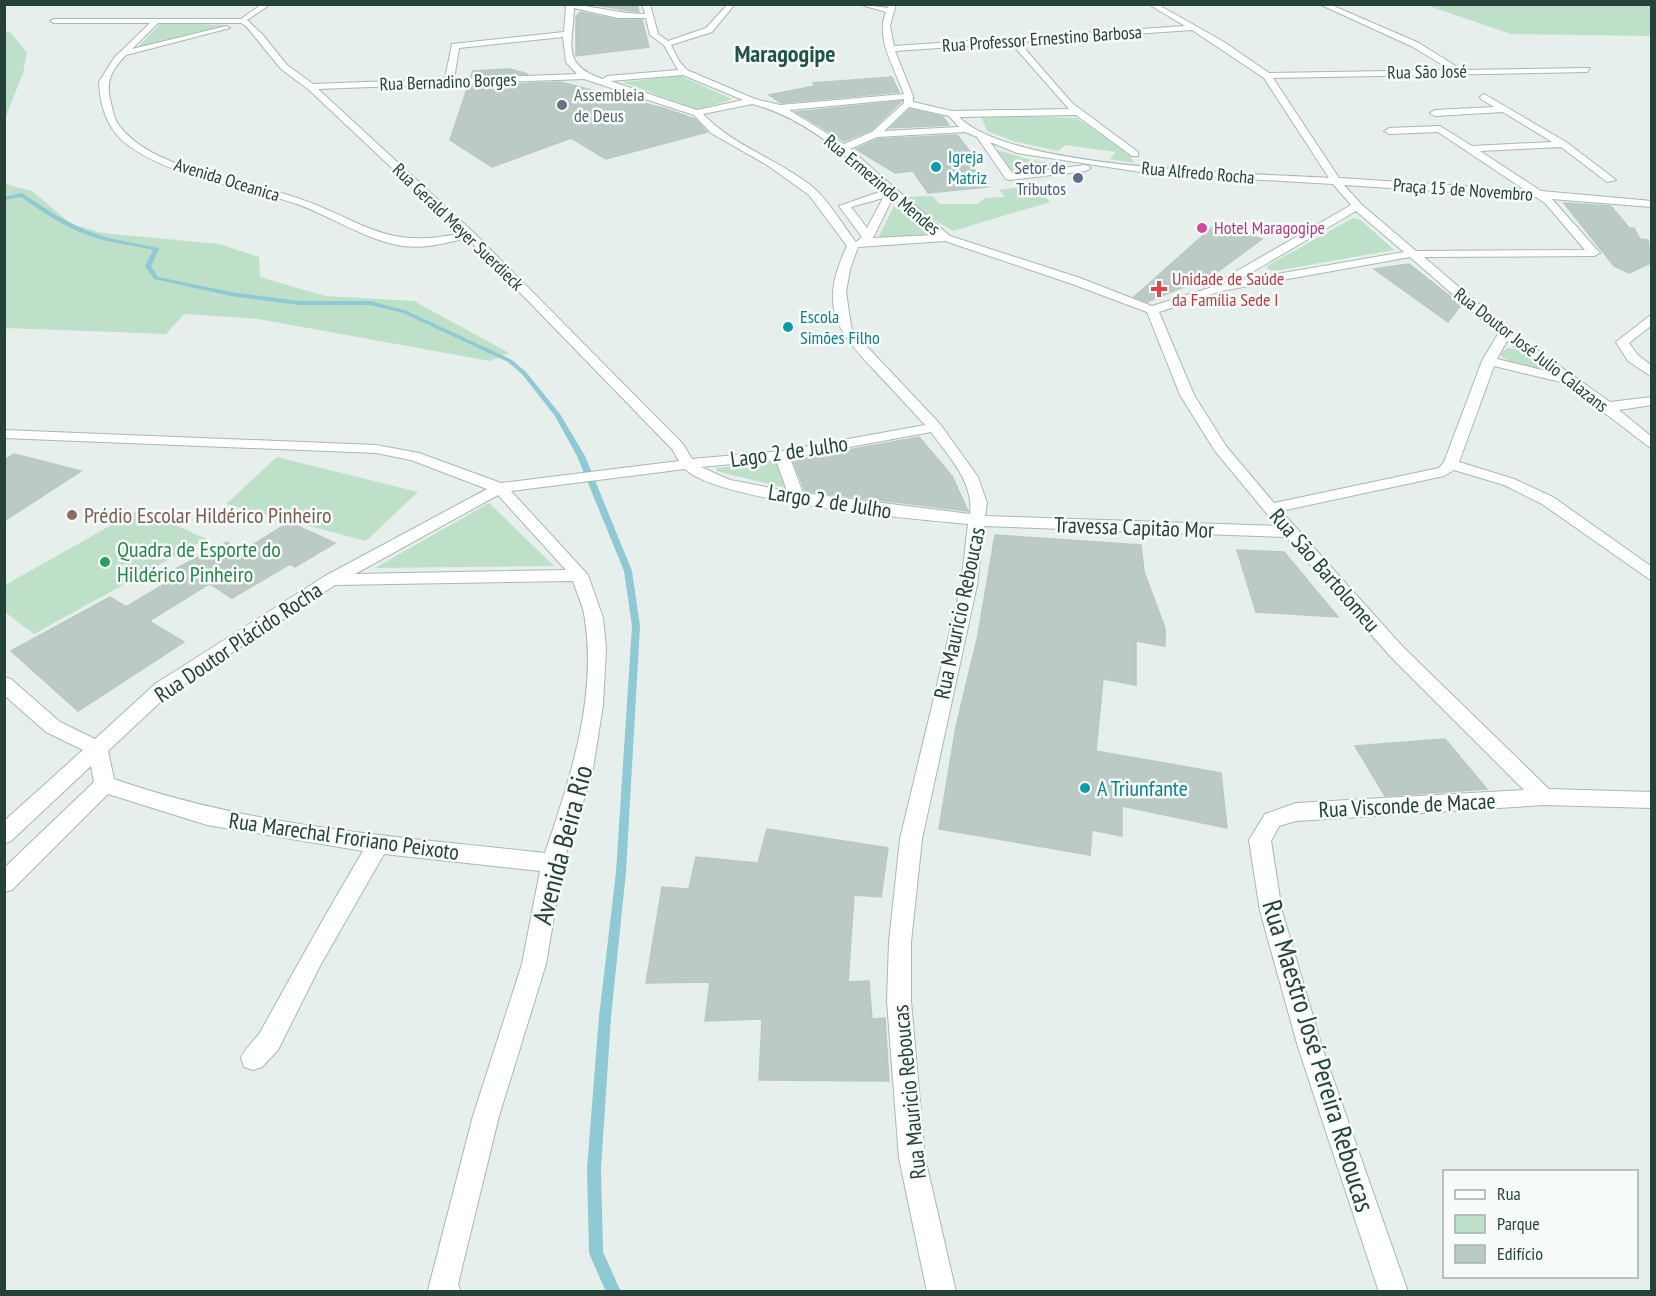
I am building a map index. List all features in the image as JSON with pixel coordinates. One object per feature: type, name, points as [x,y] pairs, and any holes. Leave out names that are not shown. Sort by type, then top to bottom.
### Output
[{"type":"street","points":[[126,53],[244,22],[252,12],[268,4]]},
{"type":"street","points":[[567,5],[584,4]]},
{"type":"street","points":[[646,4],[654,35],[667,44],[675,62],[684,72]]},
{"type":"street","points":[[667,44],[709,30],[732,4]]},
{"type":"street","points":[[861,4],[891,7],[888,39],[909,100]]},
{"type":"street","points":[[1151,4],[1231,50],[1267,76],[1336,181]]},
{"type":"street","points":[[1322,4],[1416,45],[1460,72]]},
{"type":"street","points":[[567,5],[618,16]]},
{"type":"street","points":[[567,5],[570,18],[567,34],[568,60],[573,69],[585,76],[697,113],[714,132],[770,163],[813,193],[853,246],[866,239],[946,238]]},
{"type":"street","points":[[570,18],[648,16]]},
{"type":"street","points":[[54,21],[244,22]]},
{"type":"street","name":"Avenida Oceanica","points":[[156,21],[126,53],[111,64],[104,76],[106,100],[117,129],[145,151],[177,166],[300,202],[394,241],[426,243],[469,234]]},
{"type":"street","name":"Rua Gerald Meyer Suerdieck","points":[[244,22],[253,27],[263,43],[286,69],[311,87],[469,234],[678,447],[687,464]]},
{"type":"street","name":"Rua Professor Ernestino Barbosa","points":[[890,49],[1193,28]]},
{"type":"street","points":[[449,82],[454,46],[567,34]]},
{"type":"street","points":[[1014,42],[1077,112],[1135,154]]},
{"type":"street","name":"Rua São José","points":[[1267,76],[1587,70]]},
{"type":"street","points":[[599,80],[684,72]]},
{"type":"street","name":"Rua Ermezindo Mendes","points":[[684,72],[752,101],[780,108],[843,148],[946,238],[1152,310]]},
{"type":"street","name":"Rua Bernadino Borges","points":[[311,87],[585,76]]},
{"type":"street","points":[[1484,98],[1563,144],[1611,180]]},
{"type":"street","points":[[875,134],[909,100]]},
{"type":"street","points":[[780,108],[909,100],[952,114],[1077,112]]},
{"type":"street","points":[[697,113],[752,101]]},
{"type":"street","points":[[1435,113],[1505,109]]},
{"type":"street","points":[[952,114],[966,129]]},
{"type":"street","points":[[843,148],[875,134],[966,129]]},
{"type":"street","name":"Rua Alfredo Rocha","points":[[966,129],[1017,150],[1108,165],[1246,178],[1336,181]]},
{"type":"street","points":[[1389,131],[1440,129],[1540,194],[1652,204]]},
{"type":"street","points":[[981,136],[1010,177],[1108,165]]},
{"type":"street","points":[[1471,149],[1563,144]]},
{"type":"street","name":"Praça 15 de Novembro","points":[[1152,310],[1219,288],[1410,254],[1594,253],[1540,194],[1336,181]]},
{"type":"street","name":"Praça 15 de Novembro","points":[[1336,181],[1357,206],[1410,254]]},
{"type":"street","points":[[866,239],[891,192]]},
{"type":"street","points":[[866,239],[844,206],[891,192]]},
{"type":"street","name":"Praça 15 de Novembro","points":[[1219,288],[1357,206]]},
{"type":"street","name":"Rua Mauricio Reboucas","points":[[853,246],[841,274],[838,300],[841,321],[850,337],[935,427],[973,480],[980,503],[969,585],[911,839],[900,942],[899,1001],[907,1071],[912,1158],[926,1230],[942,1292]]},
{"type":"street","name":"Rua Doutor José Julio Calazans","points":[[1410,254],[1505,333],[1607,407],[1652,446]]},
{"type":"street","name":"Rua São Bartolomeu","points":[[1152,310],[1187,395],[1220,448],[1290,532],[1396,651],[1544,797]]},
{"type":"street","points":[[1652,318],[1622,342],[1625,350],[1652,373]]},
{"type":"street","points":[[1271,508],[1444,471],[1451,464],[1489,361],[1505,333]]},
{"type":"street","points":[[1489,361],[1571,381]]},
{"type":"street","points":[[1607,407],[1652,401]]},
{"type":"street","name":"Lago 2 de Julho","points":[[546,483],[687,464],[782,455],[935,427]]},
{"type":"street","points":[[8,437],[376,450],[414,456],[500,488]]},
{"type":"street","points":[[782,455],[797,497]]},
{"type":"street","name":"Largo 2 de Julho","points":[[687,464],[700,474],[717,481],[797,497],[978,522]]},
{"type":"street","points":[[1451,464],[1509,482],[1538,496],[1586,527],[1652,576]]},
{"type":"street","name":"Rua Doutor Plácido Rocha","points":[[4,835],[162,688],[331,580],[500,488],[546,483]]},
{"type":"street","name":"Avenida Beira Rio","points":[[447,1292],[442,1290],[486,1116],[534,964],[552,863],[582,776],[594,705],[597,648],[594,618],[580,575],[500,488]]},
{"type":"street","name":"Travessa Capitão Mor","points":[[978,522],[1290,532]]},
{"type":"street","name":"Rua Doutor Plácido Rocha","points":[[331,580],[580,575]]},
{"type":"street","points":[[4,684],[53,727],[98,749],[105,784],[4,883]]},
{"type":"street","name":"Rua Marechal Froriano Peixoto","points":[[105,784],[170,807],[283,832],[552,863]]},
{"type":"street","name":"Rua Visconde de Macae","points":[[1272,820],[1296,812],[1322,809],[1544,797],[1652,800]]},
{"type":"street","name":"Rua Maestro José Pereira Reboucas","points":[[1272,820],[1260,840],[1270,911],[1310,1047],[1394,1292]]},
{"type":"street","points":[[253,1058],[269,1041],[314,956],[379,843]]},
{"type":"green space","points":[[1426,5],[1651,5],[1651,36],[1511,34]]},
{"type":"green space","points":[[161,23],[228,25],[137,48]]},
{"type":"green space","points":[[5,31],[11,33],[27,53],[23,73],[5,119]]},
{"type":"green space","points":[[681,76],[732,99],[698,110],[622,82]]},
{"type":"green space","points":[[981,116],[1077,118],[1130,155],[1134,163],[1110,159],[1116,152],[1065,145],[1058,151],[1013,141],[987,131]]},
{"type":"green space","points":[[995,149],[1027,159],[1071,167],[1011,173]]},
{"type":"green space","points":[[5,184],[32,191],[71,224],[103,233],[219,244],[259,257],[260,277],[325,296],[414,301],[509,353],[490,361],[258,319],[184,314],[166,334],[5,328]]},
{"type":"green space","points":[[1033,185],[1050,202],[953,231],[929,217],[905,197],[933,196],[939,204],[977,204],[985,198],[1005,197],[999,190]]},
{"type":"green space","points":[[894,206],[897,207],[928,235],[878,238]]},
{"type":"green space","points":[[1353,218],[1361,220],[1394,250],[1275,271],[1268,269],[1267,266]]},
{"type":"green space","points":[[1508,348],[1524,351],[1542,367],[1535,370],[1520,367],[1502,357],[1501,353]]},
{"type":"green space","points":[[277,457],[418,492],[366,541],[226,504]]},
{"type":"green space","points":[[777,461],[786,488],[716,471],[717,468]]},
{"type":"green space","points":[[489,503],[554,566],[375,568]]},
{"type":"green space","name":"Quadra de Esporte do Hildérico Pinheiro","points":[[140,509],[206,539],[34,634],[5,612],[5,585]]},
{"type":"building","points":[[605,4],[637,4],[639,12],[595,5]]},
{"type":"building","points":[[580,12],[618,20],[642,20],[649,47],[576,56],[576,17]]},
{"type":"building","points":[[510,69],[528,74],[471,76],[473,71]]},
{"type":"building","points":[[892,77],[899,92],[781,103],[769,95],[815,86],[813,83]]},
{"type":"building","points":[[560,82],[663,108],[695,119],[707,132],[606,159],[571,138],[492,167],[450,140],[468,86]]},
{"type":"building","points":[[902,101],[871,130],[844,141],[796,112]]},
{"type":"building","points":[[910,109],[943,117],[949,125],[890,128]]},
{"type":"building","name":"Igreja Matriz","points":[[957,135],[978,162],[969,163],[988,187],[928,193],[913,171],[895,173],[856,149],[878,139]]},
{"type":"building","points":[[1564,203],[1611,206],[1629,228],[1634,228],[1640,239],[1648,240],[1651,263],[1629,273],[1614,266]]},
{"type":"building","points":[[1217,223],[1262,239],[1213,275],[1147,302],[1134,297]]},
{"type":"building","points":[[1409,264],[1461,305],[1448,322],[1374,269]]},
{"type":"building","points":[[919,437],[952,476],[968,511],[805,491],[793,460]]},
{"type":"building","points":[[14,454],[81,471],[4,521],[4,460]]},
{"type":"building","points":[[289,522],[335,543],[295,567],[290,564],[232,598],[210,584],[206,586],[202,583],[204,587],[149,621],[184,642],[78,711],[11,651],[110,597],[126,607],[185,572],[177,568],[227,542],[243,551]]},
{"type":"building","points":[[995,535],[1141,545],[1144,572],[1165,628],[1165,646],[1136,641],[1136,685],[1103,679],[1096,751],[1221,773],[1227,828],[1122,806],[1122,836],[1092,830],[1090,855],[939,829],[956,727],[978,635]]},
{"type":"building","points":[[1237,550],[1284,552],[1338,617],[1256,612]]},
{"type":"building","points":[[1445,739],[1487,789],[1385,796],[1355,746]]},
{"type":"building","points":[[767,829],[888,848],[881,897],[854,895],[848,982],[869,981],[872,1019],[885,1018],[889,1081],[759,1080],[762,1019],[705,1021],[710,982],[646,983],[662,887],[689,889],[696,857],[758,863]]},
{"type":"waterway","points":[[4,199],[22,195],[73,227],[100,238],[156,249],[148,266],[156,278],[231,294],[299,303],[370,303],[405,312],[510,361],[524,373],[558,415],[581,456],[628,571],[636,626],[621,872],[605,1017],[594,1168],[596,1253],[614,1292]]},
{"type":"place","name":"Assembleia de Deus","points":[[562,105]]},
{"type":"place","name":"Igreja Matriz","points":[[936,167]]},
{"type":"place","name":"Setor de Tributos","points":[[1078,178]]},
{"type":"place","name":"Hotel Maragogipe","points":[[1202,228]]},
{"type":"place","name":"Unidade de Saúde da Família Sede I","points":[[1159,289]]},
{"type":"place","name":"Escola Simões Filho","points":[[788,327]]},
{"type":"place","name":"Prédio Escolar Hildérico Pinheiro","points":[[72,515]]},
{"type":"place","name":"Quadra de Esporte do Hildérico Pinheiro","points":[[105,562]]},
{"type":"place","name":"A Triunfante","points":[[1085,788]]},
{"type":"district","name":"Maragogipe","points":[[785,54]]}]
